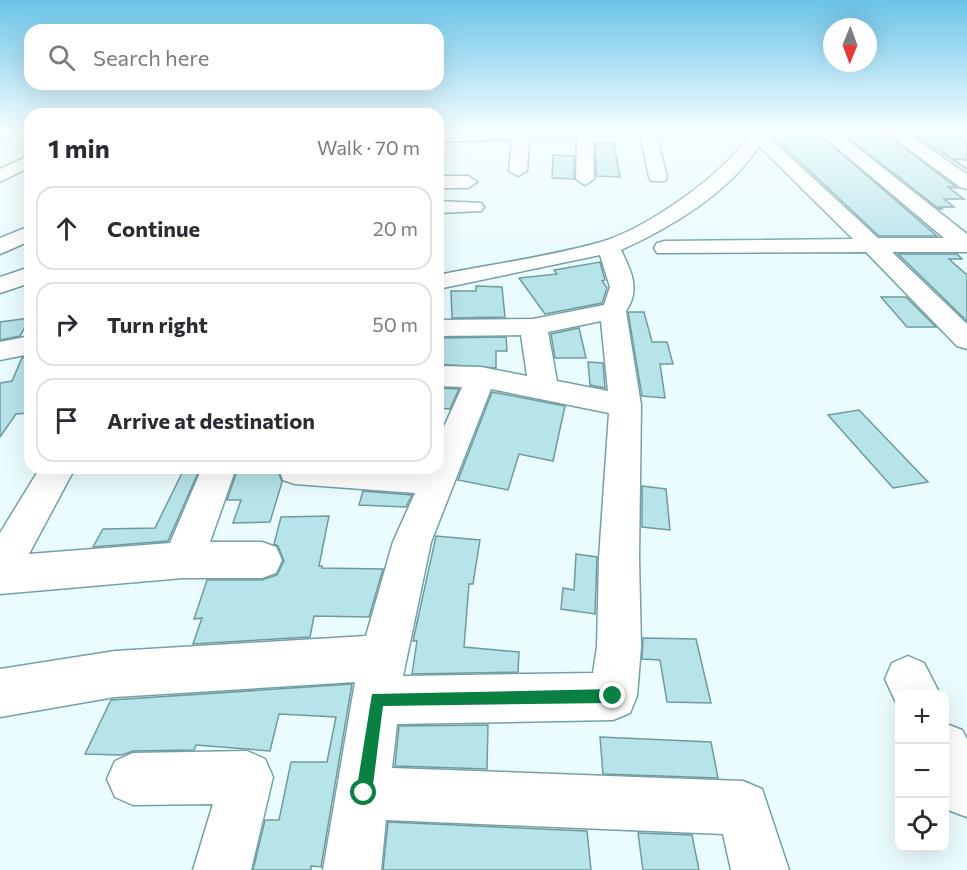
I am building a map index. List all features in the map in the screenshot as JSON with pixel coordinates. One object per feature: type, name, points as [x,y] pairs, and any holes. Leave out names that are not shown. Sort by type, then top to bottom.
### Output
[{"type":"street","points":[[585,171],[585,179]]},
{"type":"street","points":[[657,171],[658,177]]},
{"type":"street","points":[[444,280],[608,247],[649,229],[707,189],[728,171]]},
{"type":"street","points":[[795,171],[967,340]]},
{"type":"street","points":[[876,171],[967,244]]},
{"type":"street","points":[[949,171],[967,183]]},
{"type":"street","points":[[0,177],[24,179]]},
{"type":"street","points":[[444,182],[468,182]]},
{"type":"street","points":[[444,207],[474,207]]},
{"type":"street","points":[[649,229],[667,250],[872,244],[967,244]]},
{"type":"street","points":[[0,247],[24,235]]},
{"type":"street","points":[[444,328],[533,327],[613,311],[621,302],[623,280],[608,247]]},
{"type":"street","points":[[0,286],[24,276]]},
{"type":"street","points":[[0,693],[115,674],[380,679],[613,696],[619,647],[626,405],[613,311]]},
{"type":"street","points":[[533,327],[544,390]]},
{"type":"street","points":[[0,351],[24,346]]},
{"type":"street","points":[[444,383],[461,401]]},
{"type":"street","points":[[461,401],[544,390],[626,405]]},
{"type":"street","points":[[444,457],[461,401]]},
{"type":"street","points":[[0,569],[55,474]]},
{"type":"street","points":[[183,560],[217,474]]},
{"type":"street","points":[[352,474],[437,480]]},
{"type":"street","points":[[352,870],[380,679],[412,542],[439,474]]},
{"type":"street","points":[[0,575],[183,560],[262,560]]},
{"type":"street","points":[[949,756],[967,790]]},
{"type":"street","points":[[133,779],[247,777],[222,870]]},
{"type":"street","points":[[364,793],[743,808],[760,870]]},
{"type":"building","points":[[552,171],[574,171],[574,179],[552,178]]},
{"type":"building","points":[[596,171],[619,171],[620,177],[596,176]]},
{"type":"building","points":[[809,171],[861,171],[937,236],[879,236]]},
{"type":"building","points":[[890,171],[934,171],[957,188],[948,187],[964,199],[944,199],[954,207],[939,207],[942,209],[939,209]]},
{"type":"building","points":[[898,254],[957,254],[962,259],[949,259],[967,275],[967,321]]},
{"type":"building","points":[[600,262],[605,280],[602,281],[607,288],[602,303],[545,314],[519,278],[557,274],[554,270]]},
{"type":"building","points":[[476,286],[502,287],[505,317],[452,318],[451,291],[476,291]]},
{"type":"building","points":[[881,297],[906,297],[936,327],[907,327]]},
{"type":"building","points":[[628,312],[644,312],[652,342],[667,342],[673,364],[660,364],[665,398],[642,396]]},
{"type":"building","points":[[24,319],[24,329],[20,336],[0,340],[0,322]]},
{"type":"building","points":[[579,328],[586,358],[555,358],[551,334]]},
{"type":"building","points":[[506,337],[507,351],[496,351],[496,368],[444,364],[444,338]]},
{"type":"building","points":[[24,358],[24,413],[16,414],[0,437],[0,383],[12,381]]},
{"type":"building","points":[[588,362],[603,363],[605,388],[590,385]]},
{"type":"building","points":[[444,388],[459,389],[450,409],[444,408]]},
{"type":"building","points":[[492,392],[565,406],[553,461],[519,454],[508,490],[458,480]]},
{"type":"building","points":[[859,410],[928,482],[893,488],[828,415]]},
{"type":"building","points":[[182,474],[198,474],[168,541],[93,547],[103,529],[155,528]]},
{"type":"building","points":[[236,474],[279,474],[282,482],[270,522],[233,523],[241,500],[227,500]]},
{"type":"building","points":[[642,486],[666,489],[670,530],[642,527]]},
{"type":"building","points":[[363,491],[412,495],[406,507],[359,505]]},
{"type":"building","points":[[329,516],[319,566],[322,568],[383,569],[369,617],[314,616],[310,637],[193,644],[202,618],[194,619],[207,580],[262,580],[277,575],[284,561],[278,546],[274,544],[281,517]]},
{"type":"building","points":[[436,536],[480,540],[473,584],[469,584],[464,647],[519,652],[518,672],[412,674],[417,641],[413,641]]},
{"type":"building","points":[[576,554],[597,557],[595,614],[561,609],[563,588],[574,590]]},
{"type":"building","points":[[643,638],[696,639],[711,703],[667,702],[660,660],[642,659]]},
{"type":"building","points":[[352,684],[321,867],[311,866],[311,870],[253,870],[265,820],[279,820],[291,762],[327,762],[336,717],[279,714],[270,751],[196,745],[194,750],[133,751],[122,755],[85,754],[111,700]]},
{"type":"building","points":[[488,725],[487,769],[395,766],[399,726]]},
{"type":"building","points":[[600,737],[711,742],[718,778],[603,774]]},
{"type":"building","points":[[388,822],[587,831],[591,870],[383,870]]},
{"type":"building","points":[[638,833],[692,835],[699,870],[643,870]]},
{"type":"route","points":[[364,793],[377,699],[613,696]]}]
